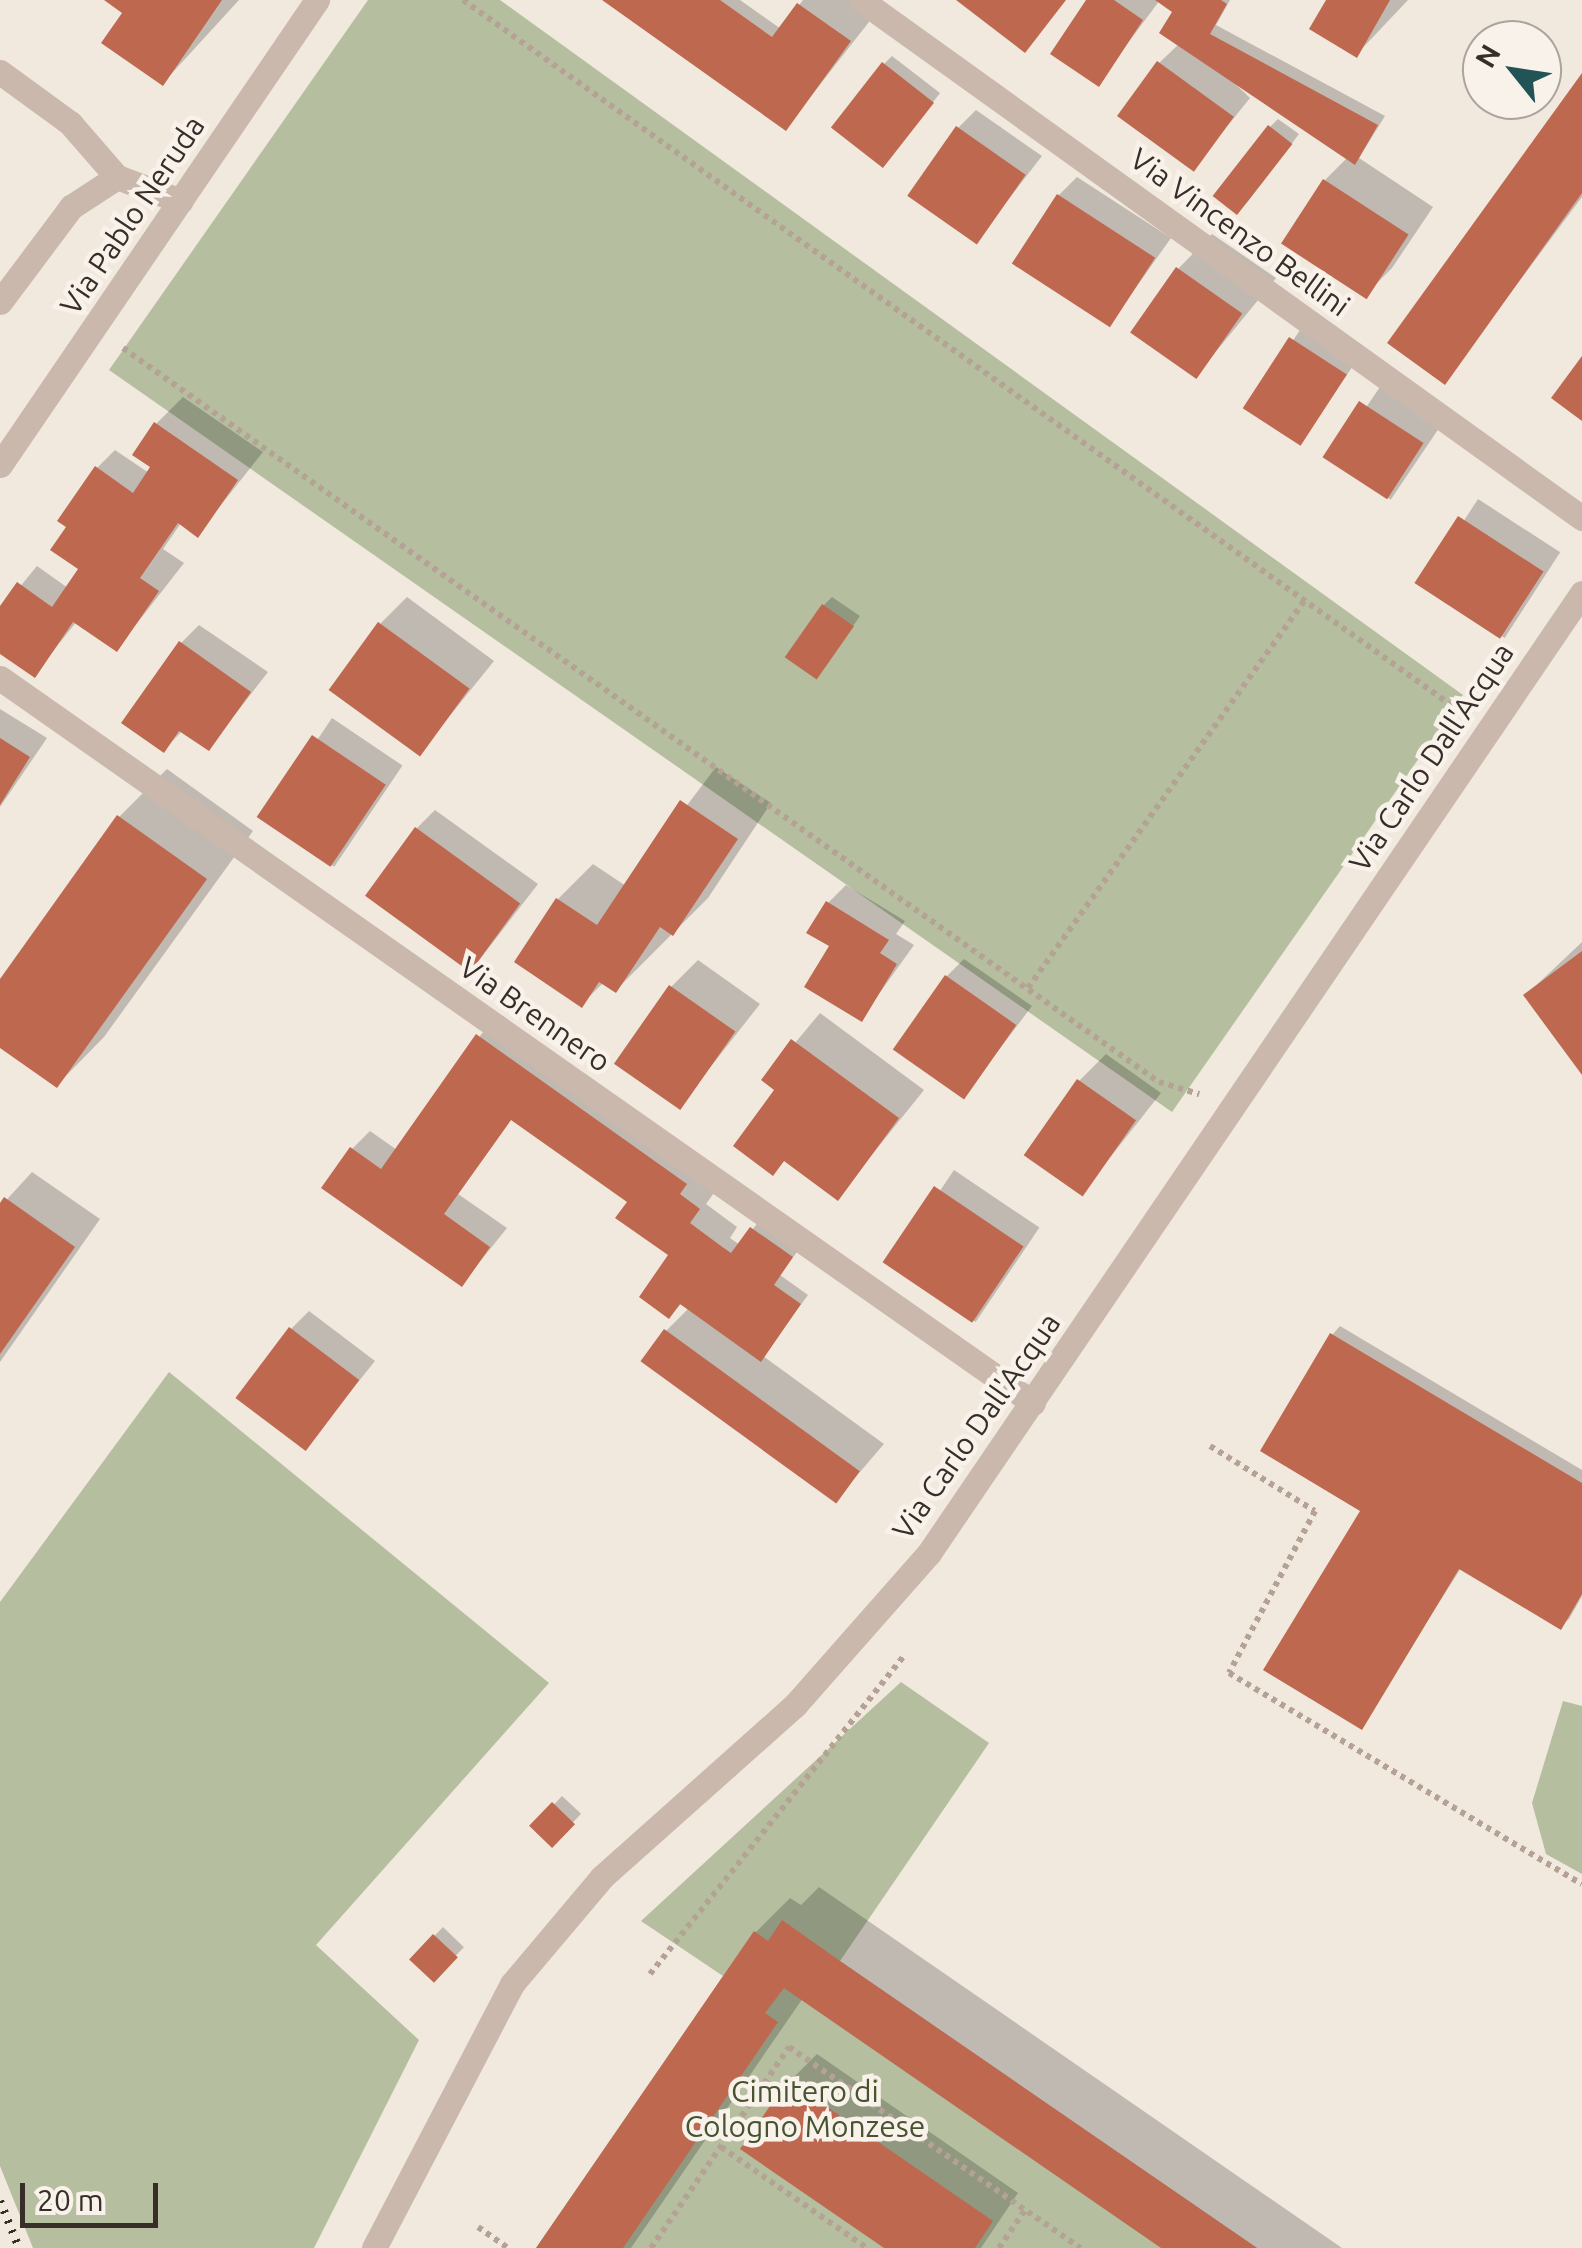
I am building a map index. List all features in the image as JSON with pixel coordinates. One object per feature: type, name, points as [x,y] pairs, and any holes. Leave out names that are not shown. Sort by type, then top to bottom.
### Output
[{"type":"street","name":"Via Pablo Neruda","points":[[0,465],[317,0]]},
{"type":"street","name":"Via Vincenzo Bellini","points":[[861,0],[1582,518]]},
{"type":"street","points":[[0,72],[70,123],[117,177],[181,201]]},
{"type":"street","points":[[0,302],[71,207],[117,177]]},
{"type":"street","name":"Via Carlo Dall'Acqua","points":[[374,2248],[512,1984],[602,1878],[796,1706],[866,1630],[1033,1402],[1582,593]]},
{"type":"street","name":"Via Brennero","points":[[0,678],[1033,1402]]},
{"type":"path","points":[[463,0],[1488,732]]},
{"type":"path","points":[[102,318],[132,361],[1159,1082],[1234,1105]]},
{"type":"path","points":[[1028,988],[1305,600]]},
{"type":"path","points":[[1210,1446],[1314,1511],[1229,1674],[1582,1884]]},
{"type":"path","points":[[650,1974],[904,1656]]},
{"type":"path","points":[[651,2248],[789,2048],[1080,2248]]},
{"type":"path","points":[[721,2147],[867,2248]]},
{"type":"path","points":[[999,2248],[1025,2210]]},
{"type":"path","points":[[478,2227],[508,2248]]},
{"type":"green space","points":[[368,0],[500,0],[1463,695],[1172,1112],[109,370]]},
{"type":"green space","points":[[169,1372],[549,1683],[316,1945],[419,2040],[314,2248],[33,2248],[0,2166],[0,1602]]},
{"type":"green space","name":"Cimitero di Cologno Monzese","points":[[901,1682],[989,1743],[840,1961],[1257,2248],[536,2248],[723,1976],[641,1921]]},
{"type":"green space","points":[[1563,1701],[1582,1706],[1582,1874],[1546,1854],[1532,1803]]},
{"type":"building","points":[[104,0],[222,0],[163,86],[101,43],[122,13]]},
{"type":"building","points":[[602,0],[720,0],[772,37],[797,3],[851,41],[786,131]]},
{"type":"building","points":[[956,0],[1066,0],[1025,53]]},
{"type":"building","points":[[1086,0],[1114,0],[1143,20],[1099,87],[1050,54]]},
{"type":"building","points":[[1155,0],[1221,0],[1227,4],[1210,34],[1378,125],[1355,165],[1159,33],[1172,12]]},
{"type":"building","points":[[1326,0],[1390,0],[1357,58],[1309,29]]},
{"type":"building","points":[[1157,61],[1234,117],[1194,172],[1117,116]]},
{"type":"building","points":[[882,62],[934,103],[883,168],[831,127]]},
{"type":"building","points":[[1582,73],[1582,193],[1445,385],[1387,343],[1548,120],[1562,120],[1562,101]]},
{"type":"building","points":[[1268,125],[1292,144],[1237,215],[1213,196]]},
{"type":"building","points":[[956,126],[1026,175],[977,244],[907,196]]},
{"type":"building","points":[[1323,179],[1409,235],[1367,299],[1281,244]]},
{"type":"building","points":[[1057,194],[1155,258],[1110,327],[1012,264]]},
{"type":"building","points":[[1176,267],[1242,313],[1196,379],[1130,333]]},
{"type":"building","points":[[1289,337],[1347,375],[1301,446],[1243,408]]},
{"type":"building","points":[[1582,356],[1582,421],[1551,398]]},
{"type":"building","points":[[1359,401],[1424,443],[1387,499],[1323,457]]},
{"type":"building","points":[[154,422],[238,480],[198,538],[178,523],[140,578],[159,591],[117,652],[73,622],[35,678],[0,654],[0,606],[17,582],[52,607],[78,569],[50,550],[66,527],[57,521],[95,466],[133,493],[150,467],[132,455]]},
{"type":"building","points":[[1458,516],[1544,572],[1500,639],[1414,583]]},
{"type":"building","points":[[822,604],[854,626],[817,680],[785,657]]},
{"type":"building","points":[[378,622],[469,688],[420,756],[329,690]]},
{"type":"building","points":[[179,641],[251,692],[209,751],[179,731],[164,753],[121,723]]},
{"type":"building","points":[[312,735],[386,785],[330,867],[257,817]]},
{"type":"building","points":[[0,738],[30,757],[0,805]]},
{"type":"building","points":[[680,800],[738,839],[673,936],[660,927],[616,993],[599,982],[582,1008],[514,962],[556,898],[597,925]]},
{"type":"building","points":[[117,815],[207,879],[57,1088],[0,1048],[0,979]]},
{"type":"building","points":[[415,827],[520,903],[470,972],[365,896]]},
{"type":"building","points":[[826,901],[889,940],[880,953],[897,964],[862,1022],[804,987],[829,946],[806,933]]},
{"type":"building","points":[[1582,951],[1582,1075],[1523,995]]},
{"type":"building","points":[[945,975],[1016,1025],[964,1099],[893,1050]]},
{"type":"building","points":[[669,985],[735,1031],[680,1110],[614,1064]]},
{"type":"building","points":[[476,1034],[687,1184],[680,1194],[700,1209],[690,1223],[721,1246],[731,1253],[750,1227],[793,1257],[774,1285],[801,1304],[761,1362],[680,1304],[669,1319],[639,1297],[668,1255],[615,1218],[627,1202],[511,1120],[444,1214],[490,1247],[462,1287],[321,1188],[350,1147],[381,1169]]},
{"type":"building","points":[[791,1039],[899,1118],[838,1201],[784,1161],[773,1176],[733,1146],[774,1090],[761,1080]]},
{"type":"building","points":[[1077,1079],[1136,1120],[1083,1196],[1024,1155]]},
{"type":"building","points":[[934,1186],[1024,1246],[972,1323],[883,1262]]},
{"type":"building","points":[[4,1197],[75,1247],[0,1354],[0,1203]]},
{"type":"building","points":[[289,1327],[359,1380],[306,1451],[235,1398]]},
{"type":"building","points":[[664,1329],[860,1471],[836,1504],[640,1361]]},
{"type":"building","points":[[1330,1333],[1582,1483],[1582,1594],[1561,1630],[1459,1569],[1362,1730],[1263,1670],[1360,1511],[1260,1451]]},
{"type":"building","points":[[552,1802],[575,1824],[552,1848],[529,1826]]},
{"type":"building","points":[[782,1920],[1257,2248],[1161,2248],[784,1988],[765,2013],[778,2022],[623,2248],[536,2248],[754,1931],[768,1941]]},
{"type":"building","points":[[433,1934],[458,1957],[434,1983],[409,1960]]},
{"type":"building","points":[[788,2080],[993,2221],[975,2248],[884,2248],[740,2149]]},
{"type":"railway","points":[[0,2201],[19,2248]]}]
